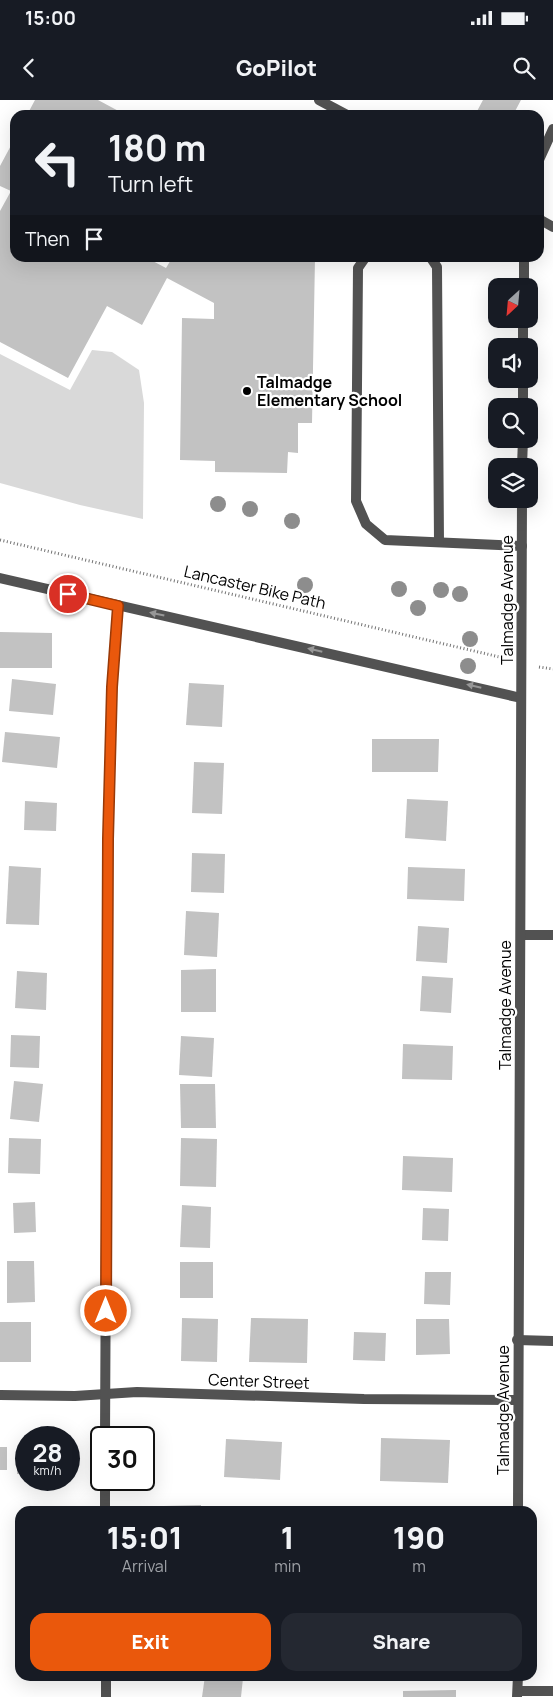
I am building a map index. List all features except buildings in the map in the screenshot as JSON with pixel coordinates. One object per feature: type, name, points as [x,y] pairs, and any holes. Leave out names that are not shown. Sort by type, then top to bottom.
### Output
[{"type":"street","points":[[319,100],[338,110]]},
{"type":"street","points":[[544,149],[553,129]]},
{"type":"street","points":[[362,262],[358,268],[356,500],[366,524],[385,540],[522,546]]},
{"type":"street","points":[[434,262],[437,267],[439,542]]},
{"type":"street","points":[[524,262],[524,278]]},
{"type":"street","name":"Talmadge Avenue","points":[[518,1506],[517,1340],[521,935],[522,508]]},
{"type":"street","points":[[0,578],[521,698]]},
{"type":"street","points":[[105,1426],[108,839],[112,687],[118,606]]},
{"type":"street","points":[[521,935],[553,935]]},
{"type":"street","points":[[517,1340],[553,1341]]},
{"type":"street","name":"Center Street","points":[[0,1395],[48,1397],[137,1392],[364,1399],[518,1400]]},
{"type":"street","points":[[105,1491],[105,1506]]},
{"type":"street","points":[[106,1681],[106,1697]]},
{"type":"street","points":[[518,1681],[518,1694],[553,1691]]},
{"type":"path","name":"Lancaster Bike Path","points":[[0,540],[504,658]]},
{"type":"path","points":[[540,667],[553,669]]},
{"type":"shaded area","points":[[92,350],[112,352],[139,370],[144,403],[143,519],[80,505],[0,483],[0,354],[70,390]]},
{"type":"place","name":"Talmadge Elementary School","points":[[247,391]]},
{"type":"route","points":[[68,594],[118,606],[112,687],[108,839],[106,1311]]}]
